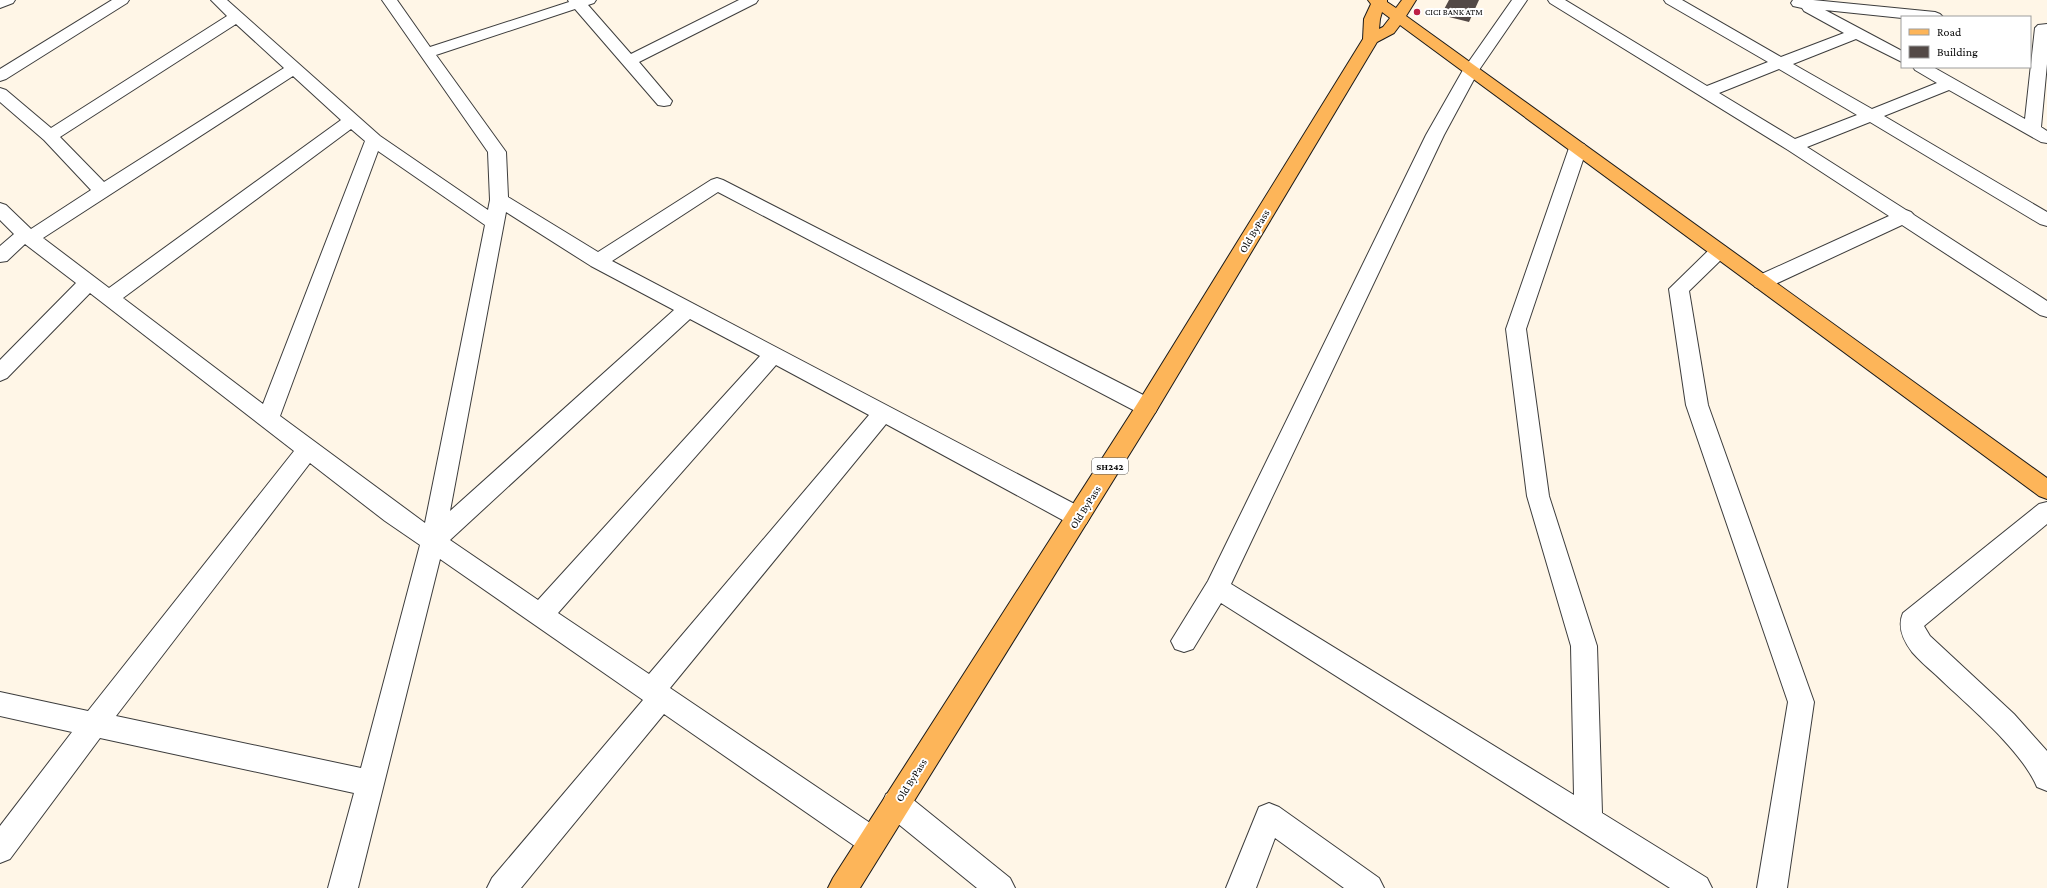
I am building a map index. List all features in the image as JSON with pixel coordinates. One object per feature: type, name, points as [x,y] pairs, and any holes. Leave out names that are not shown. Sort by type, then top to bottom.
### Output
[{"type":"main road","points":[[1370,39],[1389,30],[1409,0]]},
{"type":"main road","points":[[1378,1],[2047,490]]},
{"type":"main road","name":"Old ByPass","points":[[843,888],[1147,407],[1370,39],[1372,19],[1378,1]]},
{"type":"street","points":[[0,4],[8,0]]},
{"type":"street","points":[[0,76],[122,0]]},
{"type":"street","points":[[218,0],[374,140],[495,222]]},
{"type":"street","points":[[343,888],[433,541],[499,200],[497,152],[389,0]]},
{"type":"street","points":[[629,61],[751,0]]},
{"type":"street","points":[[1184,641],[1217,588],[1346,323],[1435,135],[1471,70],[1520,0]]},
{"type":"street","points":[[1555,0],[1578,6],[1706,92],[1905,216],[2047,310]]},
{"type":"street","points":[[1670,0],[1872,116],[2047,220]]},
{"type":"street","points":[[428,54],[581,1],[629,61],[664,101]]},
{"type":"street","points":[[1796,1],[1926,16]]},
{"type":"street","points":[[1796,1],[1901,56]]},
{"type":"street","points":[[50,136],[237,17]]},
{"type":"street","points":[[2032,129],[2040,28]]},
{"type":"street","points":[[1706,92],[1857,33]]},
{"type":"street","points":[[0,256],[27,236],[102,191],[294,68]]},
{"type":"street","points":[[1923,68],[2047,138]]},
{"type":"street","points":[[1794,146],[1872,116],[1951,83]]},
{"type":"street","points":[[0,93],[50,136],[102,191]]},
{"type":"street","points":[[109,298],[352,120]]},
{"type":"street","points":[[268,419],[374,140]]},
{"type":"street","points":[[1578,148],[1516,329],[1538,496],[1584,646],[1588,821]]},
{"type":"street","points":[[598,261],[717,184],[1147,407]]},
{"type":"street","points":[[499,200],[598,261],[1078,517]]},
{"type":"street","points":[[0,209],[27,236],[393,514],[872,842]]},
{"type":"street","points":[[1762,282],[1905,216]]},
{"type":"street","points":[[1719,251],[1679,289],[1697,405],[1801,702],[1772,888]]},
{"type":"street","points":[[0,373],[88,282]]},
{"type":"street","points":[[433,541],[688,309]]},
{"type":"street","points":[[540,615],[774,355]]},
{"type":"street","points":[[502,888],[882,413]]},
{"type":"street","points":[[0,849],[94,724],[308,450]]},
{"type":"street","points":[[2046,772],[2005,723],[1921,644],[1912,629],[1912,621],[2047,511]]},
{"type":"street","points":[[1217,588],[1588,821],[1698,888]]},
{"type":"street","points":[[0,704],[370,783]]},
{"type":"street","points":[[896,804],[1000,888]]},
{"type":"street","points":[[1241,888],[1269,818],[1369,888]]},
{"type":"building","points":[[1449,0],[1479,0],[1469,22],[1441,15]]},
{"type":"place","name":"CICI BANK ATM","points":[[1417,12]]}]
